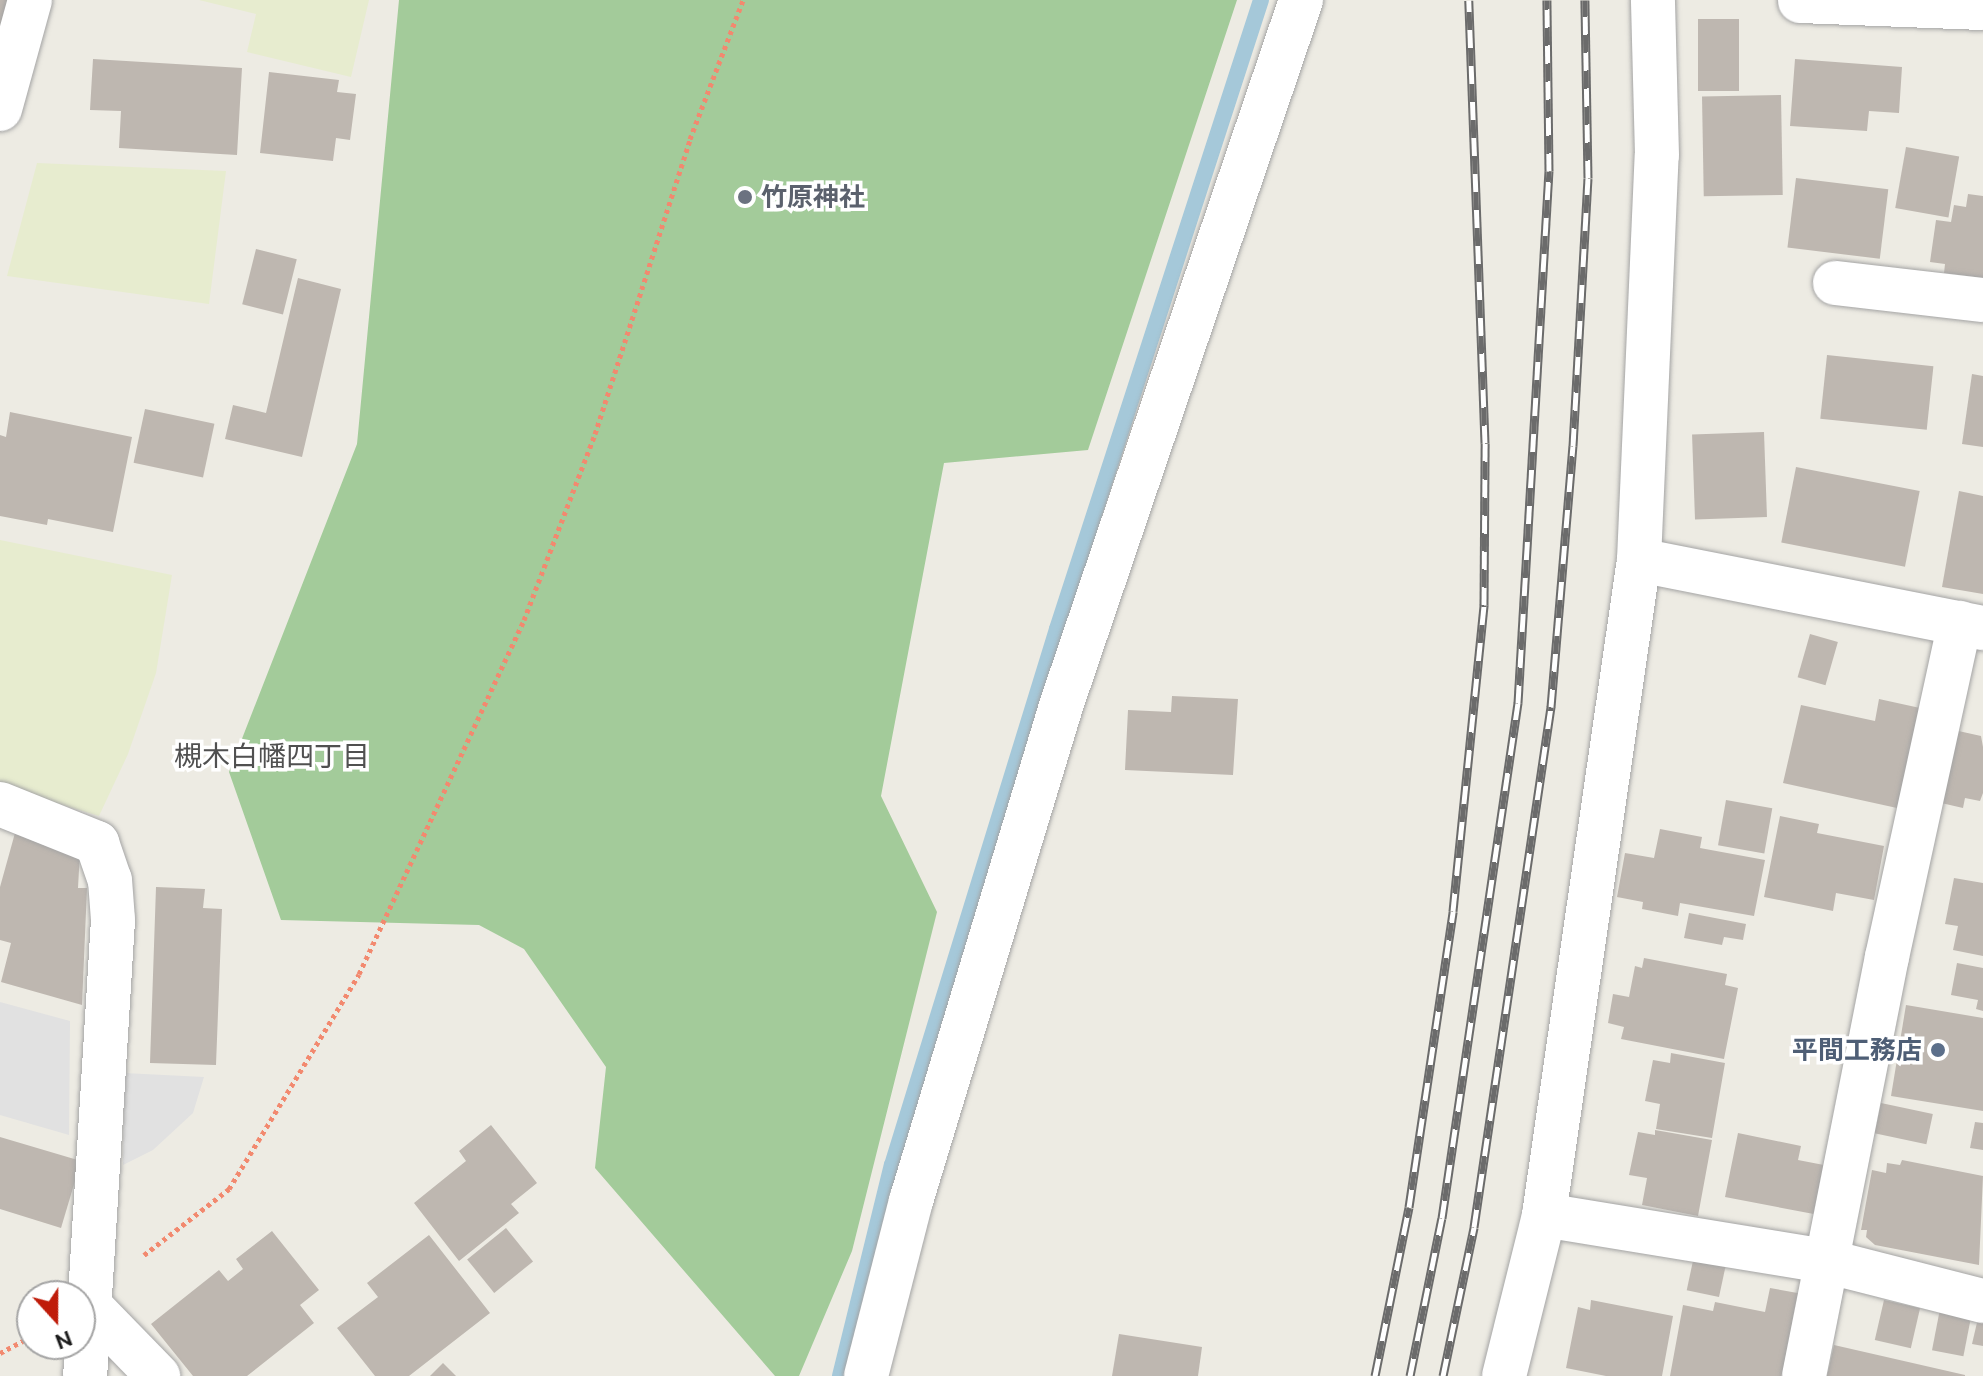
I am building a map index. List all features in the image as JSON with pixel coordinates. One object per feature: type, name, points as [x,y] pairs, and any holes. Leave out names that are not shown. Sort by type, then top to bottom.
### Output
[{"type":"street","points":[[0,109],[30,0]]},
{"type":"street","points":[[866,1376],[911,1201],[1061,706],[1301,0]]},
{"type":"street","points":[[1504,1376],[1544,1215],[1639,560],[1657,155],[1653,0]]},
{"type":"street","points":[[1800,1],[1983,8]]},
{"type":"street","points":[[1835,283],[1983,300]]},
{"type":"street","points":[[1639,560],[1972,626],[1826,1261],[1804,1376]]},
{"type":"street","points":[[0,804],[97,843],[110,880],[113,920],[92,1280]]},
{"type":"street","points":[[1544,1215],[1826,1261],[1983,1301]]},
{"type":"street","points":[[96,1312],[158,1376]]},
{"type":"path","points":[[96,1300],[155,1244],[229,1189],[359,974],[524,620],[595,434],[690,139],[743,0]]},
{"type":"green space","points":[[199,0],[369,0],[351,77],[247,52],[256,14]]},
{"type":"green space","points":[[399,0],[1237,0],[1088,450],[944,463],[881,796],[937,912],[852,1251],[799,1376],[775,1376],[595,1168],[606,1067],[524,949],[479,925],[281,920],[229,772],[357,444]]},
{"type":"green space","points":[[37,163],[226,171],[209,304],[7,276]]},
{"type":"green space","points":[[0,540],[172,575],[156,673],[128,754],[99,816],[0,786]]},
{"type":"shaded area","points":[[0,1002],[70,1021],[69,1135],[0,1115]]},
{"type":"shaded area","points":[[124,1073],[204,1077],[193,1113],[153,1150],[123,1165]]},
{"type":"building","points":[[0,0],[10,0],[0,31]]},
{"type":"building","points":[[1698,19],[1739,19],[1739,91],[1698,91]]},
{"type":"building","points":[[93,59],[242,68],[237,155],[119,148],[121,111],[90,110]]},
{"type":"building","points":[[1795,59],[1902,67],[1899,113],[1869,111],[1867,131],[1790,126]]},
{"type":"building","points":[[269,72],[339,80],[337,92],[356,94],[350,140],[336,138],[333,161],[260,153]]},
{"type":"building","points":[[1781,95],[1783,195],[1704,196],[1702,96]]},
{"type":"building","points":[[1906,147],[1959,156],[1948,217],[1895,208]]},
{"type":"building","points":[[1796,178],[1888,189],[1880,259],[1787,247]]},
{"type":"building","points":[[1968,194],[1983,196],[1983,278],[1944,273],[1945,264],[1930,262],[1936,220],[1951,222],[1954,205],[1966,207]]},
{"type":"building","points":[[256,249],[297,259],[283,314],[242,304]]},
{"type":"building","points":[[298,278],[341,289],[302,457],[225,439],[233,405],[266,413]]},
{"type":"building","points":[[1827,355],[1933,366],[1927,430],[1820,419]]},
{"type":"building","points":[[1972,374],[1983,376],[1983,447],[1962,444]]},
{"type":"building","points":[[145,409],[214,424],[203,478],[134,463]]},
{"type":"building","points":[[10,412],[132,437],[113,532],[48,519],[47,525],[0,516],[0,435],[6,437]]},
{"type":"building","points":[[1764,432],[1767,517],[1695,519],[1692,435]]},
{"type":"building","points":[[1796,467],[1920,491],[1905,567],[1781,543]]},
{"type":"building","points":[[1959,491],[1983,496],[1983,594],[1942,587]]},
{"type":"building","points":[[1810,634],[1838,642],[1825,685],[1798,677]]},
{"type":"building","points":[[1172,696],[1238,699],[1233,775],[1125,770],[1128,710],[1171,712]]},
{"type":"building","points":[[1879,699],[1920,708],[1897,808],[1783,783],[1801,705],[1875,721]]},
{"type":"building","points":[[1954,730],[1981,736],[1983,747],[1983,793],[1980,801],[1965,798],[1963,808],[1937,802]]},
{"type":"building","points":[[1726,800],[1772,808],[1764,853],[1718,845]]},
{"type":"building","points":[[1780,816],[1819,824],[1817,833],[1884,846],[1874,900],[1836,893],[1833,911],[1764,897]]},
{"type":"building","points":[[1660,829],[1702,837],[1700,848],[1765,860],[1754,916],[1680,903],[1678,916],[1642,909],[1643,902],[1617,897],[1625,853],[1654,858]]},
{"type":"building","points":[[15,833],[80,851],[78,888],[87,888],[82,1005],[1,982],[11,943],[0,940],[0,887]]},
{"type":"building","points":[[1954,878],[1983,883],[1983,956],[1953,950],[1958,926],[1945,924]]},
{"type":"building","points":[[156,887],[205,889],[203,908],[222,909],[216,1065],[150,1063]]},
{"type":"building","points":[[1689,913],[1746,924],[1743,940],[1724,937],[1722,945],[1684,938]]},
{"type":"building","points":[[1644,958],[1727,974],[1725,985],[1738,988],[1724,1059],[1621,1039],[1624,1027],[1608,1023],[1613,994],[1629,997],[1635,966],[1642,968]]},
{"type":"building","points":[[1957,963],[1983,968],[1983,1011],[1976,1009],[1978,1000],[1951,995]]},
{"type":"building","points":[[1906,1005],[1983,1018],[1983,1111],[1891,1096]]},
{"type":"building","points":[[1671,1053],[1725,1063],[1712,1138],[1656,1129],[1660,1104],[1645,1101],[1653,1060],[1670,1063]]},
{"type":"building","points":[[1881,1103],[1933,1114],[1926,1144],[1875,1133]]},
{"type":"building","points":[[1975,1122],[1983,1123],[1983,1150],[1970,1148]]},
{"type":"building","points":[[491,1125],[537,1183],[511,1204],[519,1213],[459,1261],[414,1203],[466,1161],[459,1151]]},
{"type":"building","points":[[1655,1130],[1712,1140],[1698,1216],[1642,1205],[1647,1178],[1629,1175],[1638,1132],[1655,1135]]},
{"type":"building","points":[[1738,1133],[1801,1146],[1798,1160],[1829,1166],[1819,1215],[1725,1197]]},
{"type":"building","points":[[0,1137],[81,1161],[61,1228],[0,1209]]},
{"type":"building","points":[[1902,1160],[1983,1176],[1979,1265],[1875,1245],[1866,1237],[1867,1230],[1861,1230],[1872,1170],[1886,1173],[1887,1163],[1900,1165]]},
{"type":"building","points":[[506,1228],[533,1261],[494,1293],[467,1259]]},
{"type":"building","points":[[272,1231],[319,1290],[300,1305],[314,1323],[247,1376],[193,1376],[151,1324],[219,1270],[228,1281],[243,1269],[236,1259]]},
{"type":"building","points":[[429,1235],[490,1313],[409,1376],[375,1376],[337,1328],[378,1297],[367,1283]]},
{"type":"building","points":[[1694,1256],[1726,1263],[1719,1297],[1687,1290]]},
{"type":"building","points":[[1770,1288],[1803,1294],[1787,1376],[1670,1376],[1683,1305],[1713,1311],[1715,1302],[1765,1312]]},
{"type":"building","points":[[1591,1300],[1673,1316],[1662,1376],[1606,1376],[1566,1368],[1578,1307],[1590,1310]]},
{"type":"building","points":[[1884,1300],[1920,1308],[1911,1348],[1875,1340]]},
{"type":"building","points":[[1940,1309],[1971,1315],[1963,1356],[1932,1350]]},
{"type":"building","points":[[1979,1314],[1983,1315],[1983,1346],[1972,1344]]},
{"type":"building","points":[[1119,1334],[1202,1347],[1198,1376],[1112,1376]]},
{"type":"building","points":[[1834,1345],[1965,1375],[1965,1376],[1827,1376]]},
{"type":"building","points":[[443,1363],[456,1376],[430,1376]]},
{"type":"waterway","points":[[840,1376],[892,1165],[1057,629],[1261,0]]},
{"type":"railway","points":[[1375,1376],[1409,1207],[1453,911],[1484,605],[1485,443],[1469,0]]},
{"type":"railway","points":[[1410,1376],[1442,1218],[1518,703],[1549,171],[1547,0]]},
{"type":"railway","points":[[1443,1376],[1474,1227],[1551,707],[1573,446],[1588,178],[1585,0]]},
{"type":"place","name":"竹原神社","points":[[745,197]]},
{"type":"place","name":"平間工務店","points":[[1938,1050]]},
{"type":"district","name":"槻木白幡四丁目","points":[[272,756]]}]
